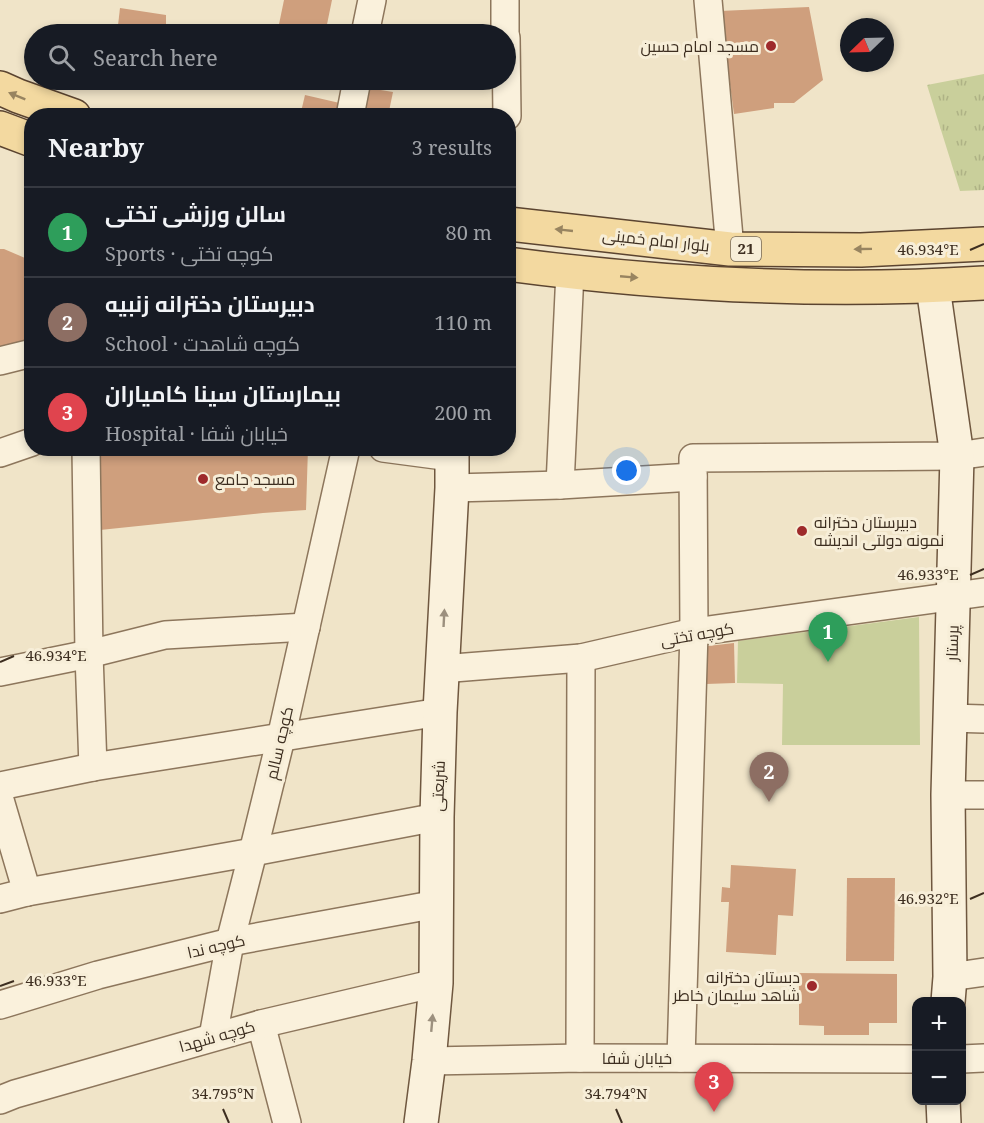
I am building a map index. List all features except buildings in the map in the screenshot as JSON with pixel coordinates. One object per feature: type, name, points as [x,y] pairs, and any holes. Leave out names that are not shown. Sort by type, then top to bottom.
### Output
[{"type":"main road","points":[[0,88],[52,108]]},
{"type":"main road","points":[[0,128],[24,137]]},
{"type":"main road","name":"بلوار امام خمینی","points":[[516,225],[730,249],[861,250],[984,244]]},
{"type":"main road","points":[[516,265],[707,284],[810,287],[984,284]]},
{"type":"street","points":[[367,24],[372,0]]},
{"type":"street","points":[[505,0],[506,24]]},
{"type":"street","points":[[708,0],[730,249]]},
{"type":"street","points":[[352,108],[355,90]]},
{"type":"street","points":[[507,90],[507,108]]},
{"type":"street","points":[[560,485],[570,272]]},
{"type":"street","name":"پرستار","points":[[933,286],[971,454],[969,593],[950,718],[949,989]]},
{"type":"street","points":[[0,361],[24,354]]},
{"type":"street","points":[[0,453],[24,445]]},
{"type":"street","points":[[681,1058],[694,632],[693,458],[971,454]]},
{"type":"street","points":[[86,456],[93,767]]},
{"type":"street","name":"کوچه سالم","points":[[213,1037],[230,942],[280,738],[344,456]]},
{"type":"street","points":[[418,456],[560,485],[693,477]]},
{"type":"street","name":"شریعتی","points":[[421,1123],[436,983],[441,669],[452,464]]},
{"type":"street","name":"کوچه تختی","points":[[441,669],[581,658],[694,632],[969,593]]},
{"type":"street","points":[[0,672],[89,654],[165,635],[306,627]]},
{"type":"street","points":[[580,1058],[581,658]]},
{"type":"street","points":[[0,786],[93,767],[440,712]]},
{"type":"street","points":[[950,718],[984,718]]},
{"type":"street","points":[[948,795],[984,795]]},
{"type":"street","points":[[0,800],[27,892]]},
{"type":"street","points":[[0,899],[27,892],[437,817]]},
{"type":"street","name":"کوچه ندا","points":[[0,1005],[98,975],[230,942],[437,904]]},
{"type":"street","points":[[949,989],[984,972]]},
{"type":"street","name":"کوچه شهدا","points":[[0,1100],[261,1024],[436,983]]},
{"type":"street","points":[[261,1024],[287,1123]]},
{"type":"street","name":"خیابان شفا","points":[[429,1061],[580,1058],[912,1059]]},
{"type":"street","points":[[966,1059],[984,1059]]},
{"type":"street","points":[[943,1105],[944,1123]]},
{"type":"green space","points":[[984,74],[984,190],[960,191],[927,85]]},
{"type":"green space","points":[[919,617],[920,745],[782,745],[783,684],[737,683],[738,641]]},
{"type":"place","name":"مسجد امام حسین","points":[[771,46]]},
{"type":"place","name":"مسجد جامع","points":[[203,479]]},
{"type":"place","name":"دبیرستان دخترانه نمونه دولتی اندیشه","points":[[802,531]]},
{"type":"place","name":"سالن ورزشی تختی","points":[[828,662]]},
{"type":"place","name":"دبیرستان دخترانه زنبیه","points":[[769,802]]},
{"type":"place","name":"دبستان دخترانه شاهد سلیمان خاطر","points":[[812,986]]},
{"type":"place","name":"بیمارستان سینا کامیاران","points":[[714,1112]]}]
